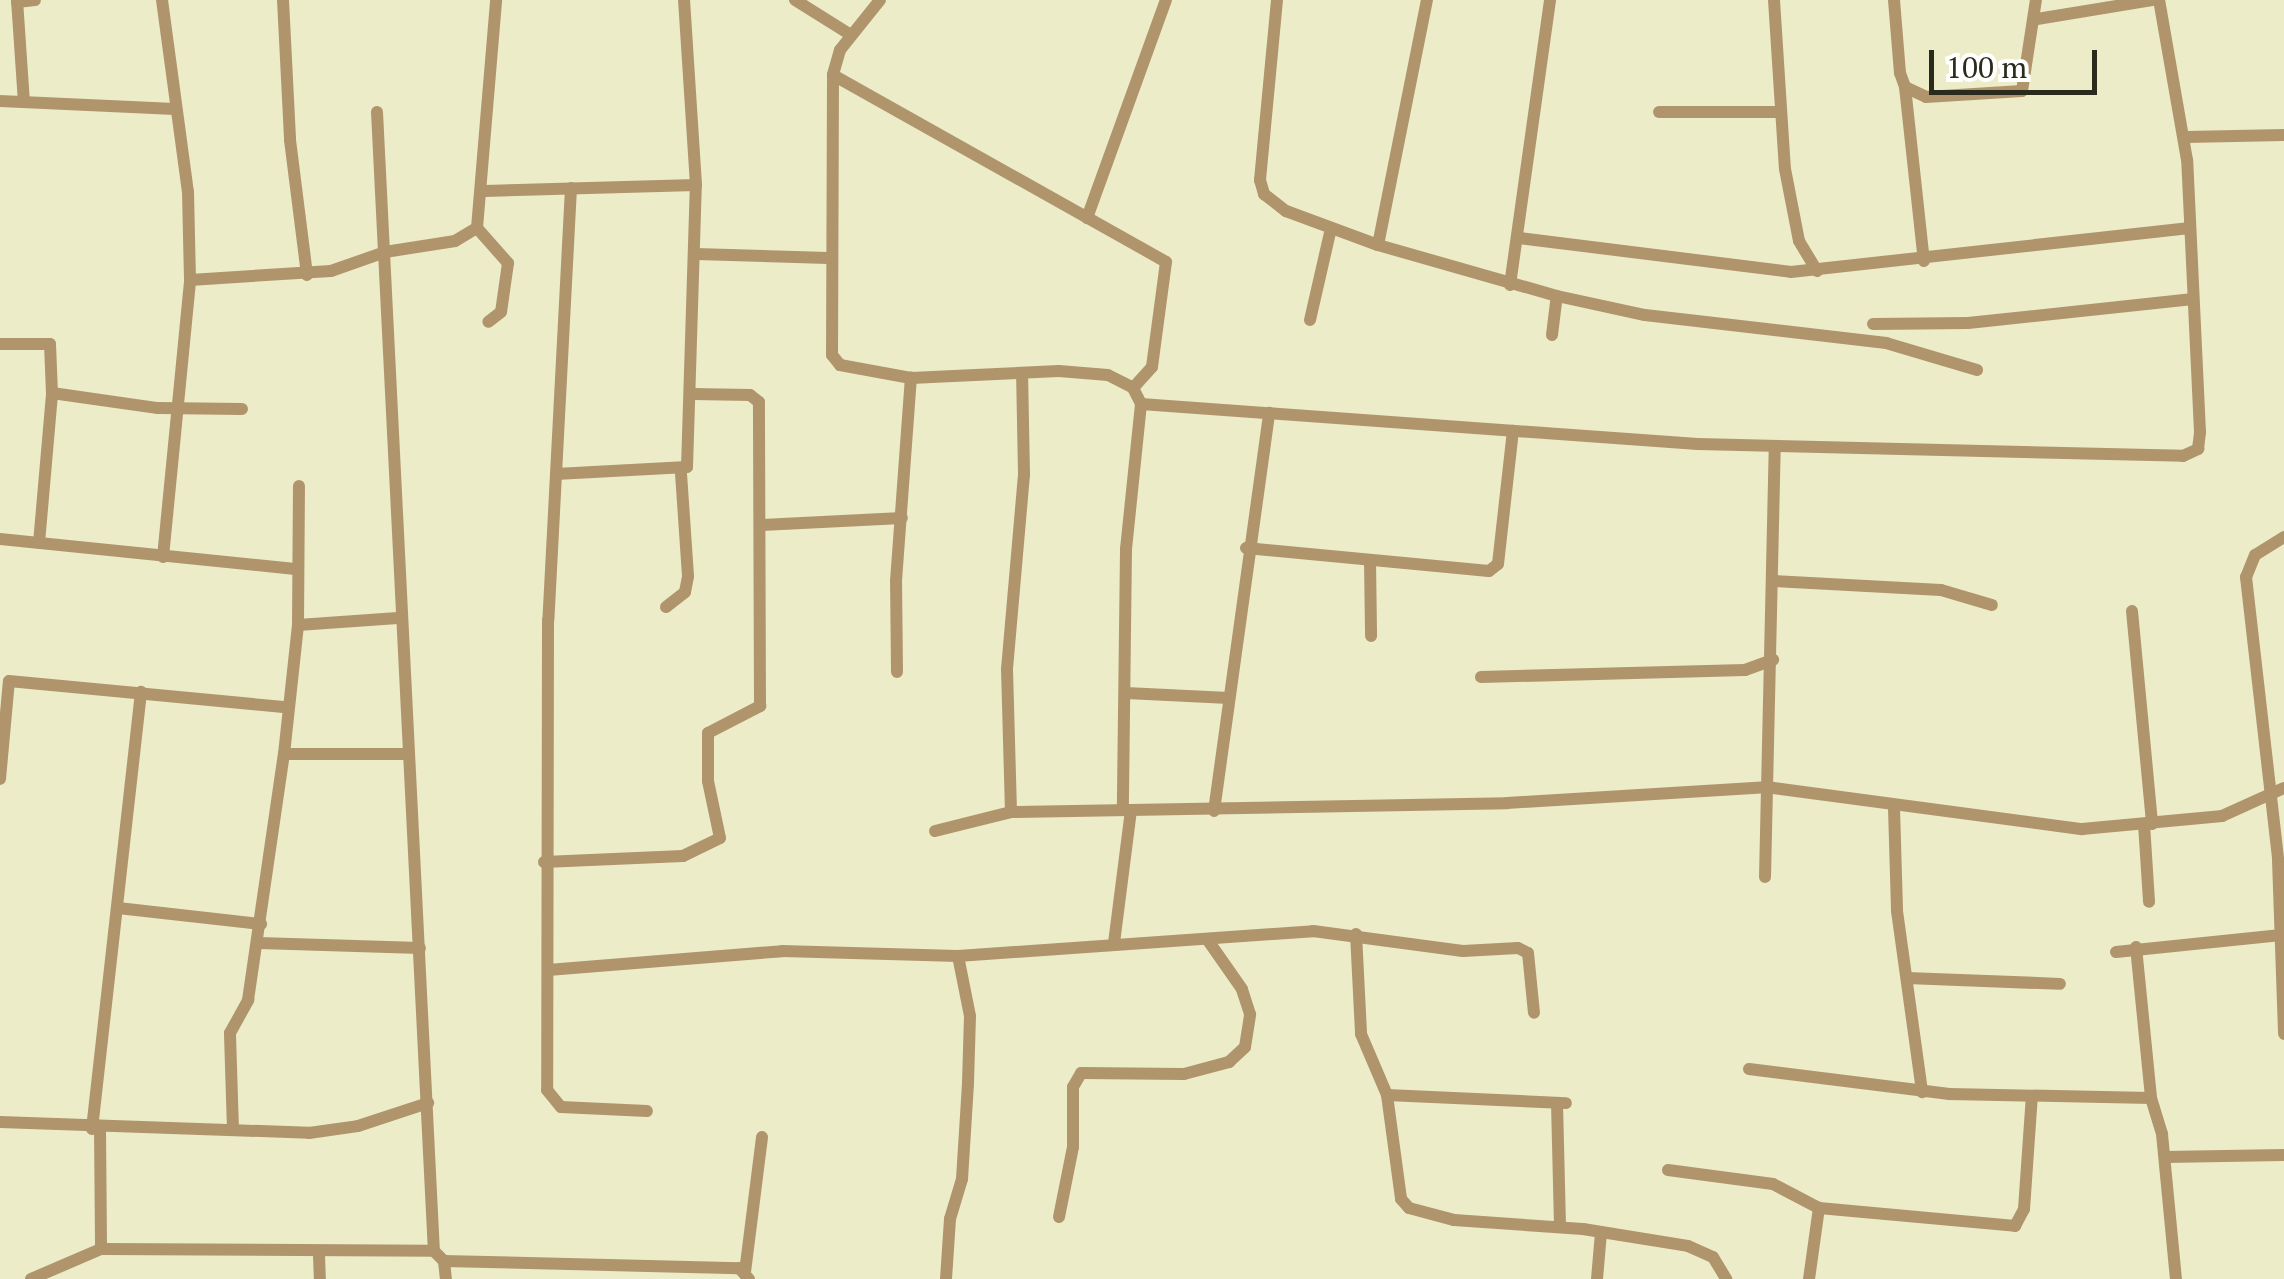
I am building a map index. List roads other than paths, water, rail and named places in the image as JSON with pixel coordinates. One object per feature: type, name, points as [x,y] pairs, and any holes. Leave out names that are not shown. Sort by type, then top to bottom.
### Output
[{"type":"street","points":[[24,102],[17,1],[35,0]]},
{"type":"street","points":[[162,0],[188,192],[190,280],[174,408],[163,558]]},
{"type":"street","points":[[283,0],[290,140],[307,275]]},
{"type":"street","points":[[190,280],[307,275],[385,252],[455,241],[477,228],[485,190],[496,0]]},
{"type":"street","points":[[666,606],[686,592],[688,576],[681,472],[690,458],[696,185],[684,0]]},
{"type":"street","points":[[795,0],[850,35]]},
{"type":"street","points":[[880,0],[850,35],[833,75],[828,258],[832,355],[840,365],[911,378],[1108,375],[1132,388],[1141,404],[1126,549],[1127,810],[1114,944]]},
{"type":"street","points":[[1088,218],[1166,0]]},
{"type":"street","points":[[1277,0],[1260,180],[1264,194],[1286,211],[1378,246],[1556,296],[1645,315],[1886,343],[1977,370]]},
{"type":"street","points":[[1378,246],[1427,0]]},
{"type":"street","points":[[1510,285],[1550,0]]},
{"type":"street","points":[[1774,0],[1778,112],[1798,241],[1792,272]]},
{"type":"street","points":[[1894,0],[1924,260]]},
{"type":"street","points":[[1905,87],[1926,97],[2022,91],[2036,0]]},
{"type":"street","points":[[1141,404],[1775,447],[2183,456],[2198,448],[2200,432],[2186,137],[2156,0],[2036,19]]},
{"type":"street","points":[[833,75],[1166,262],[1152,368],[1132,388]]},
{"type":"street","points":[[0,101],[176,109]]},
{"type":"street","points":[[377,112],[405,754],[439,1256],[446,1279]]},
{"type":"street","points":[[1659,112],[1778,112]]},
{"type":"street","points":[[2186,137],[2284,135]]},
{"type":"street","points":[[485,190],[696,185]]},
{"type":"street","points":[[571,188],[556,474],[544,862],[552,1101],[561,1107],[647,1111]]},
{"type":"street","points":[[477,228],[508,263],[501,312],[488,322]]},
{"type":"street","points":[[1310,320],[1332,228]]},
{"type":"street","points":[[1519,238],[1792,272],[2188,228]]},
{"type":"street","points":[[1798,241],[1816,271]]},
{"type":"street","points":[[696,254],[828,258]]},
{"type":"street","points":[[1552,335],[1556,296]]},
{"type":"street","points":[[1873,324],[1968,323],[2191,299]]},
{"type":"street","points":[[0,344],[50,344],[52,393],[39,543]]},
{"type":"street","points":[[1011,812],[1007,669],[1024,474],[1022,374]]},
{"type":"street","points":[[897,672],[911,378]]},
{"type":"street","points":[[52,393],[174,408],[242,409]]},
{"type":"street","points":[[544,862],[682,856],[718,843],[708,733],[760,706],[762,525],[758,398],[693,394]]},
{"type":"street","points":[[1214,811],[1246,548],[1269,413]]},
{"type":"street","points":[[1246,548],[1495,568],[1513,431]]},
{"type":"street","points":[[1764,876],[1773,660],[1775,447]]},
{"type":"street","points":[[556,474],[681,472]]},
{"type":"street","points":[[233,1130],[231,1024],[248,1000],[284,754],[286,706],[298,625],[300,486]]},
{"type":"street","points":[[762,525],[902,518]]},
{"type":"street","points":[[2284,538],[2254,555],[2246,577],[2282,934],[2284,1034]]},
{"type":"street","points":[[0,540],[296,569]]},
{"type":"street","points":[[1370,560],[1371,636]]},
{"type":"street","points":[[1775,581],[1942,590],[1992,605]]},
{"type":"street","points":[[2132,611],[2148,824],[2149,902]]},
{"type":"street","points":[[298,625],[398,618]]},
{"type":"street","points":[[1481,677],[1745,670],[1773,660]]},
{"type":"street","points":[[0,779],[4,679],[286,706]]},
{"type":"street","points":[[101,1249],[96,1129],[142,692]]},
{"type":"street","points":[[1126,693],[1229,698]]},
{"type":"street","points":[[284,754],[405,754]]},
{"type":"street","points":[[935,831],[1011,812],[1214,811],[1766,788],[1894,808],[2082,829],[2222,816],[2268,800],[2284,788]]},
{"type":"street","points":[[1894,808],[1907,978],[1922,1092]]},
{"type":"street","points":[[118,908],[261,924]]},
{"type":"street","points":[[548,970],[782,952],[958,956],[1114,944],[1356,934],[1528,953],[1534,1014]]},
{"type":"street","points":[[1356,934],[1361,1034],[1387,1096],[1401,1200],[1409,1208],[1454,1220],[1560,1227],[1703,1250],[1726,1279]]},
{"type":"street","points":[[2116,952],[2282,934]]},
{"type":"street","points":[[1059,1218],[1073,1147],[1073,1087],[1081,1073],[1197,1072],[1229,1062],[1245,1047],[1251,1033],[1242,989],[1207,940]]},
{"type":"street","points":[[258,943],[420,948]]},
{"type":"street","points":[[2136,948],[2151,1098],[2165,1157],[2176,1279]]},
{"type":"street","points":[[946,1279],[950,1220],[962,1179],[968,1083],[970,1016],[958,956]]},
{"type":"street","points":[[1907,978],[2060,984]]},
{"type":"street","points":[[1749,1069],[1922,1092],[2151,1098]]},
{"type":"street","points":[[1387,1096],[1561,1103],[1560,1227]]},
{"type":"street","points":[[1668,1170],[1773,1184],[1819,1208],[2015,1226],[2024,1209],[2032,1096]]},
{"type":"street","points":[[0,1122],[96,1129],[335,1131],[428,1103]]},
{"type":"street","points":[[31,1279],[101,1249],[549,1259],[747,1276],[762,1138]]},
{"type":"street","points":[[2165,1157],[2284,1154]]},
{"type":"street","points":[[1810,1279],[1819,1208]]},
{"type":"street","points":[[1597,1279],[1601,1232]]},
{"type":"street","points":[[318,1255],[320,1279]]},
{"type":"street","points":[[72,1264],[76,1279]]}]
